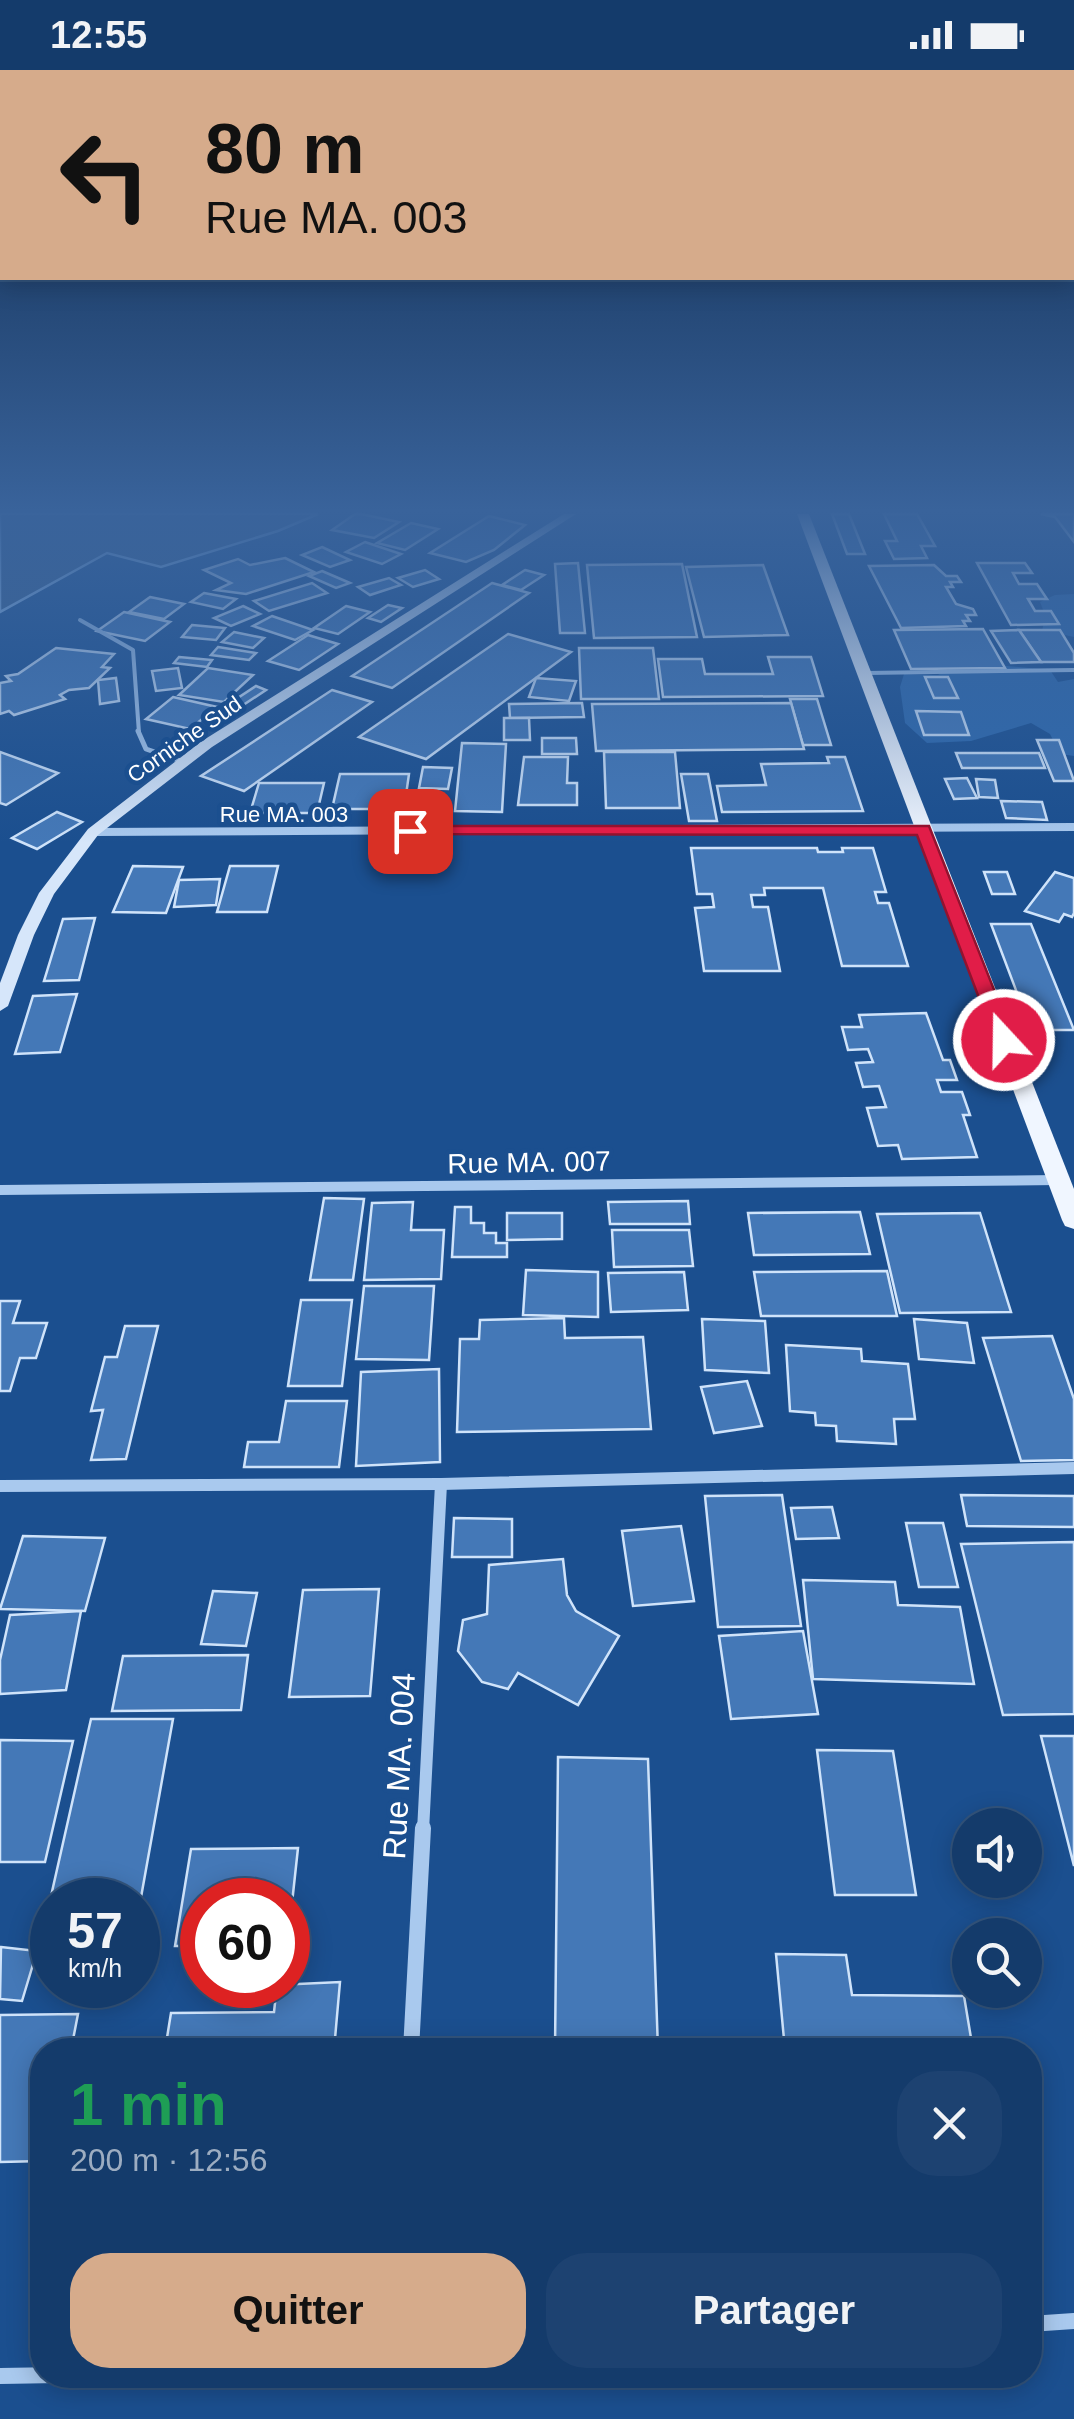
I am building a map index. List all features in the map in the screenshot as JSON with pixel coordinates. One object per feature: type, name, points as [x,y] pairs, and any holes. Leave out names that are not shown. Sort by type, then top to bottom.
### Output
[{"type":"main road","name":"Corniche Sud","points":[[0,1006],[26,935],[47,893],[94,832],[184,762],[400,624]]},
{"type":"main road","points":[[847,624],[1074,1220]]},
{"type":"street","name":"Rue MA. 003","points":[[94,832],[1074,827]]},
{"type":"street","name":"Rue MA. 007","points":[[0,1190],[1058,1180]]},
{"type":"street","points":[[0,1486],[441,1484],[1074,1468]]},
{"type":"street","name":"Rue MA. 004","points":[[412,2038],[441,1484]]},
{"type":"street","points":[[1042,2323],[1074,2321]]},
{"type":"street","points":[[0,2376],[30,2375]]},
{"type":"lane","points":[[86,624],[132,650],[136,725],[146,749],[184,762]]},
{"type":"lane","points":[[867,673],[1074,670]]},
{"type":"shaded area","points":[[1044,624],[1074,624],[1074,637],[1042,630]]},
{"type":"shaded area","points":[[964,662],[1050,670],[1058,682],[1074,679],[1074,756],[1060,754],[1050,734],[1031,723],[971,741],[927,743],[905,723],[900,687],[904,674],[938,675]]},
{"type":"building","points":[[107,624],[168,624],[145,641],[97,631]]},
{"type":"building","points":[[294,624],[313,630],[295,640],[253,626]]},
{"type":"building","points":[[320,624],[353,624],[338,634],[314,628]]},
{"type":"building","points":[[431,624],[485,624],[392,688],[352,676]]},
{"type":"building","points":[[559,624],[584,624],[585,633],[560,633]]},
{"type":"building","points":[[593,624],[694,624],[697,637],[594,638]]},
{"type":"building","points":[[701,624],[784,624],[788,635],[704,637]]},
{"type":"building","points":[[899,624],[966,626],[901,628]]},
{"type":"building","points":[[192,625],[225,628],[216,640],[182,637]]},
{"type":"building","points":[[983,629],[1005,668],[911,669],[894,630]]},
{"type":"building","points":[[1019,630],[1060,630],[1074,653],[1074,662],[1041,662]]},
{"type":"building","points":[[1019,630],[1041,662],[1011,663],[991,631]]},
{"type":"building","points":[[234,632],[264,638],[253,648],[222,642]]},
{"type":"building","points":[[508,634],[571,652],[426,759],[359,737]]},
{"type":"building","points":[[308,635],[338,644],[299,670],[268,661]]},
{"type":"building","points":[[218,647],[256,653],[249,660],[211,655]]},
{"type":"building","points":[[56,648],[114,654],[102,667],[110,668],[89,688],[69,690],[60,695],[65,699],[14,715],[9,711],[0,714],[0,683],[11,681],[6,676],[18,674]]},
{"type":"building","points":[[579,648],[653,648],[659,699],[581,699]]},
{"type":"building","points":[[179,657],[212,660],[207,667],[174,663]]},
{"type":"building","points":[[768,657],[811,657],[823,696],[663,697],[658,659],[702,659],[705,674],[773,674]]},
{"type":"building","points":[[178,668],[182,688],[156,691],[152,671]]},
{"type":"building","points":[[208,668],[253,675],[224,702],[179,695]]},
{"type":"building","points":[[925,677],[948,677],[958,698],[934,698]]},
{"type":"building","points":[[116,678],[119,701],[100,704],[98,680]]},
{"type":"building","points":[[536,678],[576,681],[569,701],[529,697]]},
{"type":"building","points":[[256,686],[266,690],[225,717],[215,713]]},
{"type":"building","points":[[332,690],[372,702],[244,791],[201,776]]},
{"type":"building","points":[[173,697],[217,707],[190,729],[146,719]]},
{"type":"building","points":[[790,699],[817,699],[831,745],[803,745]]},
{"type":"building","points":[[582,703],[584,717],[510,718],[509,704]]},
{"type":"building","points":[[791,703],[804,749],[596,751],[592,704]]},
{"type":"building","points":[[916,711],[961,712],[969,735],[924,735]]},
{"type":"building","points":[[504,718],[529,718],[530,740],[504,740]]},
{"type":"building","points":[[542,738],[576,738],[577,754],[542,754]]},
{"type":"building","points":[[1037,740],[1059,740],[1074,781],[1054,781]]},
{"type":"building","points":[[462,743],[506,744],[502,812],[455,811]]},
{"type":"building","points":[[0,752],[58,773],[6,805],[0,803]]},
{"type":"building","points":[[604,752],[675,752],[680,808],[606,808]]},
{"type":"building","points":[[956,753],[1039,753],[1045,768],[962,768]]},
{"type":"building","points":[[524,757],[568,757],[567,783],[577,783],[577,805],[518,805]]},
{"type":"building","points":[[827,757],[845,757],[863,811],[722,812],[717,786],[766,785],[761,764],[829,763]]},
{"type":"building","points":[[423,767],[452,768],[448,789],[419,788]]},
{"type":"building","points":[[340,774],[409,774],[404,809],[332,809]]},
{"type":"building","points":[[681,774],[708,774],[717,821],[689,821]]},
{"type":"building","points":[[967,778],[977,798],[954,799],[945,779]]},
{"type":"building","points":[[976,779],[995,780],[998,798],[979,797]]},
{"type":"building","points":[[259,783],[324,783],[317,813],[250,813]]},
{"type":"building","points":[[1001,801],[1042,802],[1047,820],[1006,818]]},
{"type":"building","points":[[57,812],[82,822],[37,849],[12,838]]},
{"type":"building","points":[[691,848],[817,848],[818,852],[843,852],[842,848],[873,848],[886,892],[875,892],[878,903],[889,903],[908,966],[842,966],[823,888],[764,888],[765,895],[751,895],[753,907],[768,907],[780,971],[704,971],[695,908],[714,907],[712,894],[697,894]]},
{"type":"building","points":[[133,866],[183,867],[166,913],[113,912]]},
{"type":"building","points":[[230,866],[278,866],[267,912],[217,912]]},
{"type":"building","points":[[984,872],[1007,872],[1015,894],[992,894]]},
{"type":"building","points":[[1055,872],[1074,878],[1074,913],[1072,917],[1064,914],[1059,922],[1025,911]]},
{"type":"building","points":[[220,879],[216,905],[174,907],[179,880]]},
{"type":"building","points":[[95,918],[79,980],[44,981],[63,919]]},
{"type":"building","points":[[991,924],[1031,924],[1074,1030],[1031,1030]]},
{"type":"building","points":[[77,994],[60,1052],[15,1054],[33,996]]},
{"type":"building","points":[[926,1013],[943,1060],[950,1060],[957,1080],[937,1080],[941,1092],[962,1092],[970,1115],[963,1115],[977,1157],[902,1159],[898,1145],[878,1146],[867,1108],[886,1107],[879,1086],[863,1087],[856,1063],[873,1062],[868,1049],[848,1050],[842,1027],[862,1027],[859,1015]]},
{"type":"building","points":[[324,1198],[364,1199],[353,1280],[310,1280]]},
{"type":"building","points":[[688,1201],[690,1224],[610,1224],[608,1202]]},
{"type":"building","points":[[413,1202],[411,1230],[444,1230],[441,1279],[364,1280],[372,1203]]},
{"type":"building","points":[[455,1207],[471,1207],[471,1223],[484,1223],[484,1233],[496,1233],[496,1243],[507,1243],[507,1257],[452,1257]]},
{"type":"building","points":[[860,1212],[870,1254],[754,1255],[748,1213]]},
{"type":"building","points":[[507,1213],[562,1213],[562,1239],[507,1240]]},
{"type":"building","points":[[980,1213],[1011,1312],[900,1313],[877,1214]]},
{"type":"building","points":[[612,1230],[689,1230],[693,1266],[614,1267]]},
{"type":"building","points":[[526,1270],[598,1272],[598,1317],[523,1315]]},
{"type":"building","points":[[887,1271],[897,1316],[761,1316],[754,1272]]},
{"type":"building","points":[[684,1272],[688,1310],[611,1312],[608,1273]]},
{"type":"building","points":[[364,1286],[434,1286],[429,1360],[356,1359]]},
{"type":"building","points":[[301,1300],[352,1300],[342,1386],[288,1386]]},
{"type":"building","points":[[0,1301],[20,1301],[13,1323],[47,1323],[36,1358],[20,1358],[10,1391],[0,1391]]},
{"type":"building","points":[[564,1318],[565,1338],[643,1337],[651,1429],[457,1432],[460,1339],[479,1339],[480,1320]]},
{"type":"building","points":[[702,1319],[765,1321],[769,1373],[705,1370]]},
{"type":"building","points":[[914,1319],[967,1323],[974,1363],[919,1359]]},
{"type":"building","points":[[125,1326],[158,1326],[126,1459],[91,1460],[103,1410],[91,1411],[105,1357],[117,1357]]},
{"type":"building","points":[[1052,1336],[1074,1399],[1074,1460],[1021,1461],[983,1338]]},
{"type":"building","points":[[786,1345],[861,1349],[862,1361],[908,1364],[915,1419],[894,1419],[896,1444],[837,1441],[836,1426],[816,1425],[815,1413],[790,1411]]},
{"type":"building","points":[[439,1369],[440,1462],[356,1466],[361,1372]]},
{"type":"building","points":[[747,1381],[762,1426],[714,1433],[701,1387]]},
{"type":"building","points":[[286,1401],[347,1401],[339,1467],[244,1467],[248,1442],[279,1442]]},
{"type":"building","points":[[782,1495],[801,1626],[718,1627],[705,1496]]},
{"type":"building","points":[[961,1495],[1074,1496],[1074,1527],[967,1526]]},
{"type":"building","points":[[832,1507],[839,1538],[796,1539],[791,1508]]},
{"type":"building","points":[[454,1518],[512,1519],[512,1557],[452,1557]]},
{"type":"building","points":[[906,1523],[943,1523],[958,1587],[919,1587]]},
{"type":"building","points":[[681,1526],[694,1601],[633,1606],[622,1531]]},
{"type":"building","points":[[23,1536],[105,1538],[85,1611],[0,1609]]},
{"type":"building","points":[[1074,1542],[1074,1714],[1003,1715],[961,1544]]},
{"type":"building","points":[[563,1559],[567,1595],[576,1611],[619,1636],[578,1705],[518,1673],[508,1689],[482,1682],[458,1651],[463,1620],[487,1614],[489,1565]]},
{"type":"building","points":[[803,1580],[895,1582],[898,1605],[960,1607],[974,1684],[813,1679]]},
{"type":"building","points":[[379,1589],[370,1696],[289,1697],[303,1590]]},
{"type":"building","points":[[213,1591],[257,1593],[246,1646],[201,1644]]},
{"type":"building","points":[[81,1611],[66,1690],[0,1694],[0,1660],[10,1615]]},
{"type":"building","points":[[803,1631],[818,1714],[731,1719],[719,1636]]},
{"type":"building","points":[[248,1655],[241,1710],[112,1711],[123,1656]]},
{"type":"building","points":[[91,1719],[173,1719],[144,1878],[55,1878]]},
{"type":"building","points":[[1041,1736],[1074,1736],[1074,1866]]},
{"type":"building","points":[[0,1740],[73,1741],[45,1862],[0,1862]]},
{"type":"building","points":[[817,1750],[893,1751],[916,1895],[835,1895]]},
{"type":"building","points":[[558,1757],[648,1759],[658,2038],[555,2038]]},
{"type":"building","points":[[298,1848],[295,1878],[186,1878],[191,1849]]},
{"type":"building","points":[[180,1916],[180,1946],[175,1946]]},
{"type":"building","points":[[1,1947],[30,1950],[30,1974],[22,2001],[0,1999]]},
{"type":"building","points":[[776,1954],[846,1955],[852,1995],[952,1996],[952,2008],[966,2008],[971,2038],[784,2038]]},
{"type":"building","points":[[340,1982],[335,2038],[167,2038],[171,2013],[274,2012],[274,2008],[310,2008],[310,1983]]},
{"type":"building","points":[[78,2014],[73,2038],[30,2038],[30,2161],[0,2162],[0,2015]]},
{"type":"route","points":[[410,831],[924,830],[1004,1040]]}]
